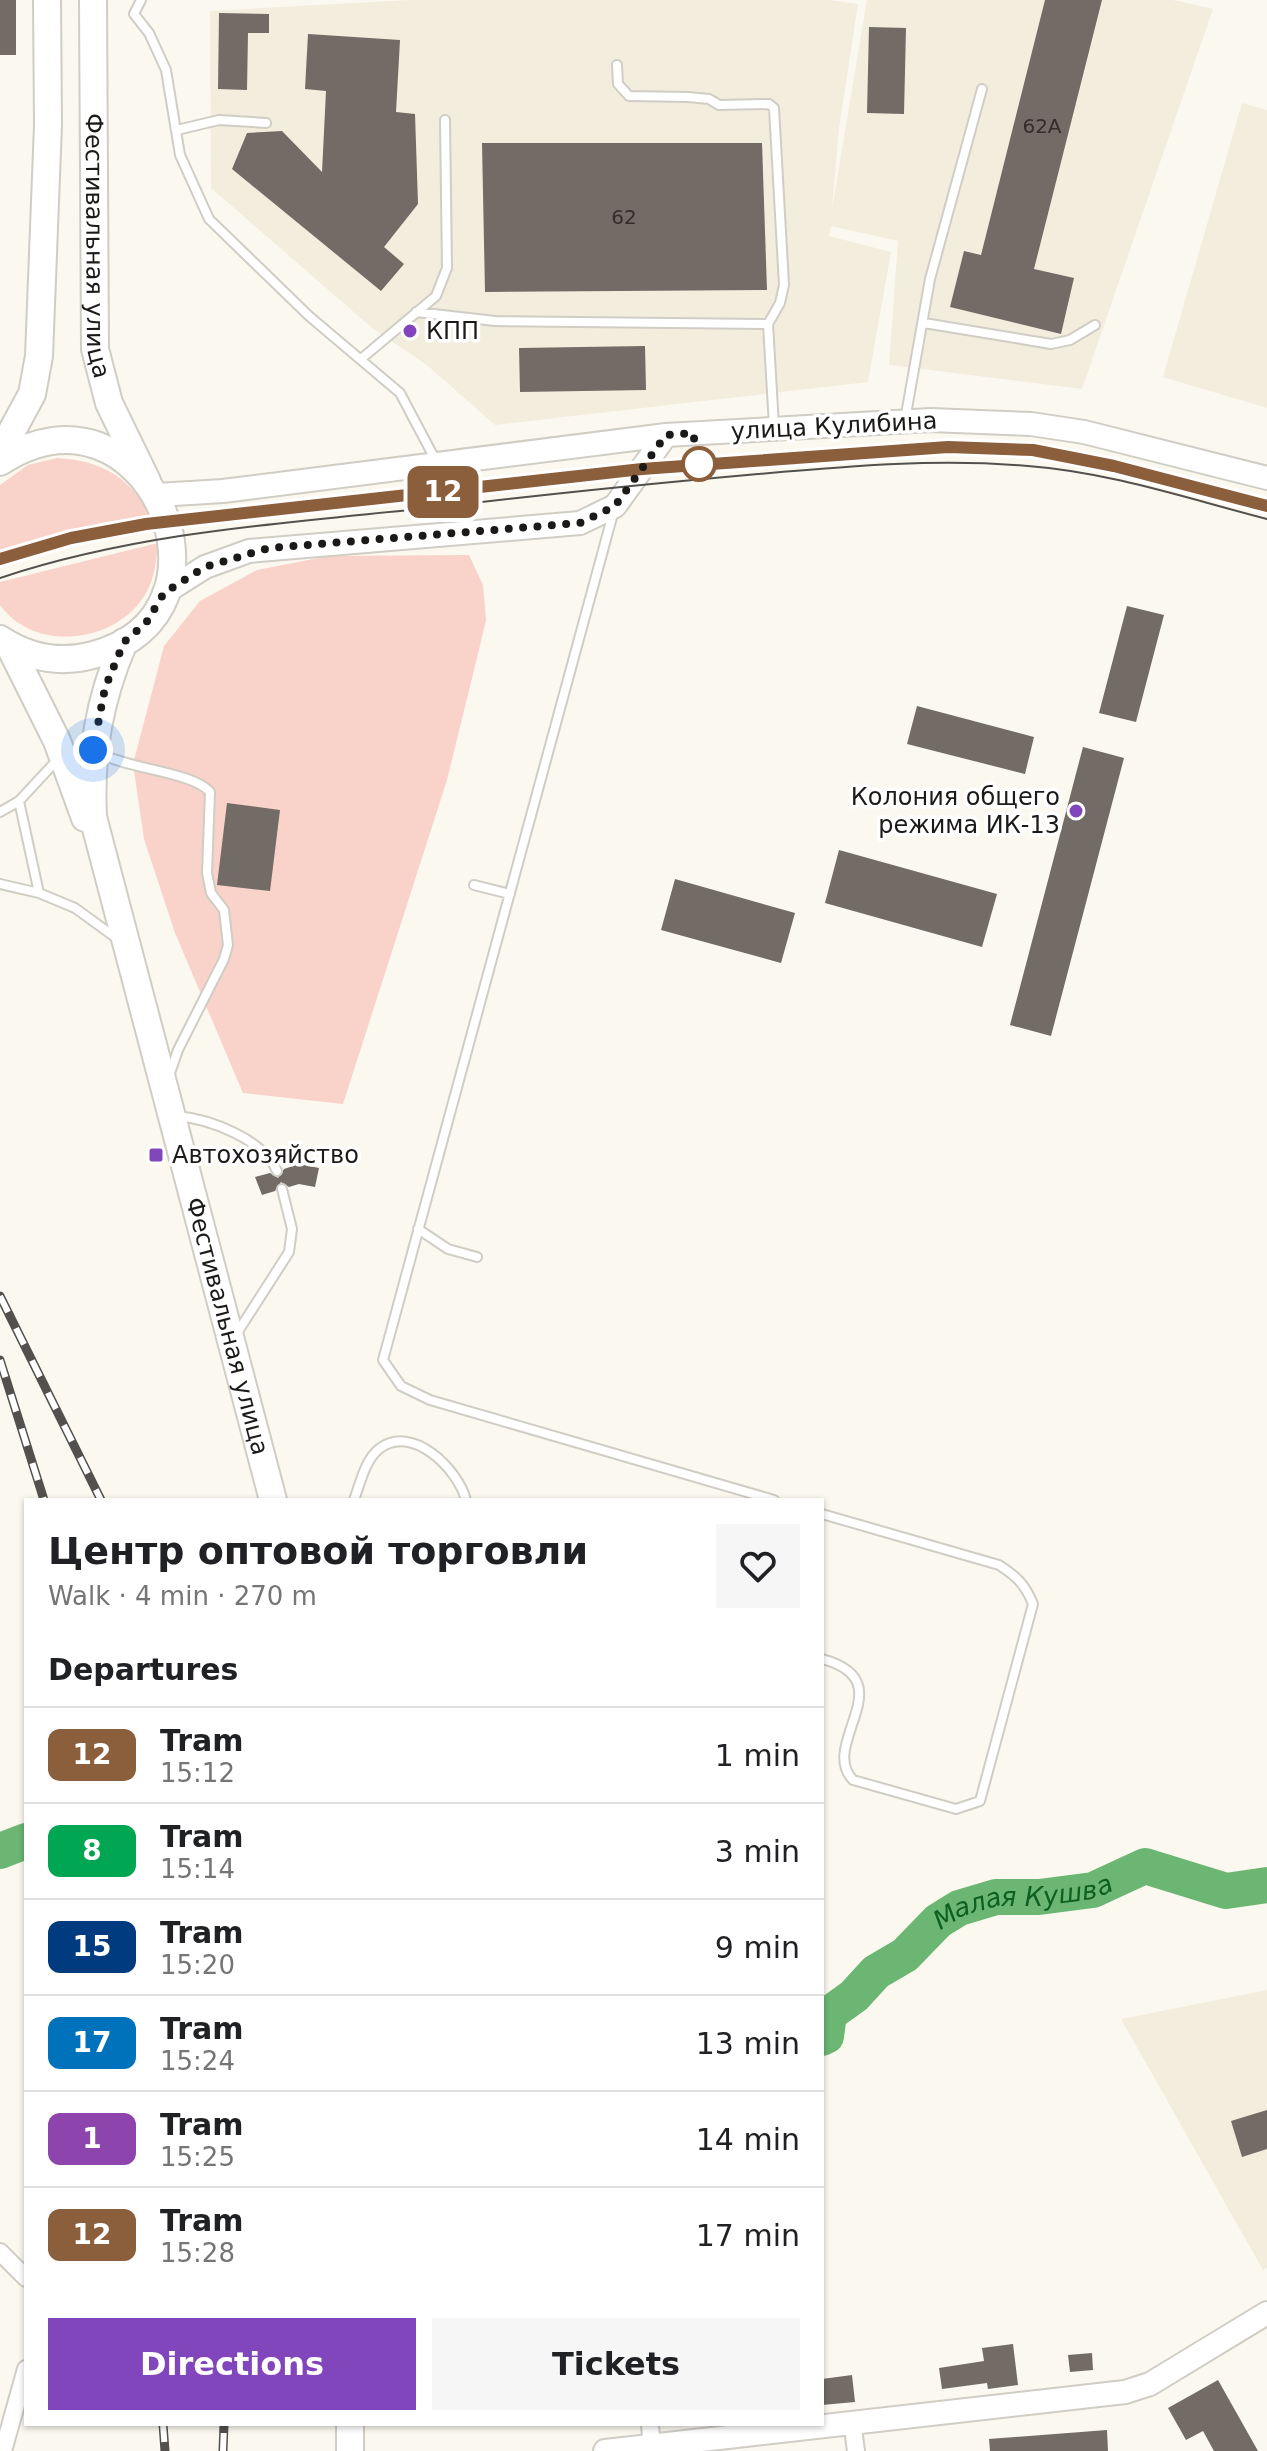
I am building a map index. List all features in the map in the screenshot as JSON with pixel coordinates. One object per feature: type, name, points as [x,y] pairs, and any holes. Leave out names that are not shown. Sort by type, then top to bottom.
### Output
[{"type":"main road","name":"Фестивальная улица","points":[[0,453],[32,394],[39,356],[47,156],[47,0]]},
{"type":"main road","name":"Фестивальная улица","points":[[93,0],[95,349],[109,403],[169,522],[173,549],[164,593]]},
{"type":"main road","points":[[0,462],[41,444],[78,443],[101,448],[126,461],[152,488]]},
{"type":"main road","points":[[4,642],[43,658],[68,660],[102,653],[124,642],[146,623],[164,593]]},
{"type":"main road","name":"Фестивальная улица","points":[[4,642],[62,754],[107,873]]},
{"type":"main road","name":"Фестивальная улица","points":[[124,642],[101,703],[93,750],[93,817],[272,1498]]},
{"type":"main road","points":[[350,2426],[350,2451]]},
{"type":"street","name":"улица Кулибина","points":[[152,488],[223,491],[666,435],[905,420],[991,421],[1084,432],[1267,478]]},
{"type":"street","points":[[164,593],[205,567],[249,551],[580,523],[615,506],[666,435]]},
{"type":"street","points":[[0,2252],[24,2276]]},
{"type":"street","points":[[824,2424],[1125,2392],[1150,2384],[1267,2313]]},
{"type":"street","points":[[3,2451],[24,2376]]},
{"type":"street","points":[[852,2421],[856,2451]]},
{"type":"street","points":[[605,2451],[651,2440],[799,2426]]},
{"type":"lane","points":[[141,0],[134,14],[149,33],[166,70],[187,175],[209,219],[309,316],[400,393],[438,465]]},
{"type":"lane","points":[[617,65],[618,84],[629,96],[688,97],[709,99],[719,105],[769,104],[774,108],[784,285],[780,303],[768,324],[774,427]]},
{"type":"lane","points":[[905,420],[930,279],[982,89]]},
{"type":"lane","points":[[177,130],[219,120],[266,123]]},
{"type":"lane","points":[[361,359],[441,289],[447,268],[445,120]]},
{"type":"lane","points":[[416,312],[495,321],[768,324]]},
{"type":"lane","points":[[924,323],[1051,344],[1070,340],[1095,325]]},
{"type":"lane","points":[[615,506],[383,1360],[401,1386],[430,1400],[767,1498]]},
{"type":"lane","points":[[93,750],[143,770],[198,781],[210,792],[207,873],[211,893],[224,910],[228,945],[224,959],[178,1050],[167,1104],[216,1125],[271,1158],[277,1171]]},
{"type":"lane","points":[[0,812],[19,801],[62,754]]},
{"type":"lane","points":[[19,801],[39,893]]},
{"type":"lane","points":[[0,884],[39,893],[75,908],[125,944]]},
{"type":"lane","points":[[474,885],[510,894]]},
{"type":"lane","points":[[232,1341],[289,1252],[292,1229],[282,1189]]},
{"type":"lane","points":[[418,1229],[448,1249],[477,1257]]},
{"type":"lane","points":[[355,1498],[368,1462],[378,1449],[392,1444],[421,1447],[440,1458],[463,1487],[466,1498]]},
{"type":"lane","points":[[824,1515],[999,1565],[1017,1576],[1027,1589],[1033,1604],[980,1801],[956,1809],[853,1780],[846,1771],[845,1760],[859,1694],[857,1678],[850,1669],[824,1660]]},
{"type":"shaded area","points":[[409,0],[828,0],[858,4],[839,128],[832,210],[867,0],[1173,0],[1213,9],[1082,389],[889,365],[898,241],[831,226],[829,236],[891,252],[868,382],[495,425],[428,366],[371,327],[211,188],[210,11]]},
{"type":"shaded area","points":[[1242,103],[1267,110],[1267,408],[1163,377]]},
{"type":"shaded area","points":[[57,458],[87,463],[112,473],[133,490],[151,515],[106,522],[0,551],[0,485],[28,465]]},
{"type":"shaded area","points":[[158,543],[154,574],[145,595],[126,616],[109,627],[90,634],[50,635],[31,630],[14,620],[0,605],[0,582]]},
{"type":"shaded area","points":[[469,555],[483,585],[486,620],[447,780],[343,1104],[243,1093],[175,933],[144,839],[133,764],[164,646],[200,601],[257,570],[329,556]]},
{"type":"shaded area","points":[[1267,1990],[1267,2268],[1263,2270],[1121,2019]]},
{"type":"building","points":[[0,0],[16,0],[16,55],[0,55]]},
{"type":"building","points":[[1045,0],[1102,0],[1034,269],[1074,278],[1061,334],[950,307],[964,251],[981,255]]},
{"type":"building","points":[[219,13],[269,14],[269,33],[248,33],[247,90],[218,89]]},
{"type":"building","points":[[869,27],[906,28],[904,114],[867,113]]},
{"type":"building","points":[[308,34],[400,40],[396,112],[415,114],[418,204],[384,247],[404,264],[381,291],[232,169],[247,133],[282,131],[322,172],[326,91],[305,89]]},
{"type":"building","points":[[482,143],[762,143],[767,290],[485,292]]},
{"type":"building","points":[[645,346],[646,390],[520,392],[519,348]]},
{"type":"building","points":[[1127,606],[1164,615],[1136,722],[1099,713]]},
{"type":"building","points":[[917,706],[1034,737],[1025,774],[907,744]]},
{"type":"building","points":[[1083,747],[1124,758],[1051,1036],[1010,1025]]},
{"type":"building","points":[[227,803],[280,810],[270,891],[217,885]]},
{"type":"building","points":[[839,850],[997,894],[982,947],[825,903]]},
{"type":"building","points":[[675,879],[795,913],[781,963],[661,930]]},
{"type":"building","points":[[299,1164],[319,1168],[315,1187],[299,1184],[289,1187],[281,1182],[275,1191],[262,1195],[255,1177],[270,1173],[278,1178],[284,1169]]},
{"type":"building","points":[[1267,2110],[1267,2149],[1242,2157],[1231,2121]]},
{"type":"building","points":[[1013,2344],[1018,2385],[988,2389],[987,2383],[942,2389],[939,2368],[984,2361],[982,2348]]},
{"type":"building","points":[[1092,2353],[1093,2370],[1070,2372],[1068,2355]]},
{"type":"building","points":[[852,2375],[855,2402],[824,2405],[824,2379]]},
{"type":"building","points":[[1218,2380],[1258,2451],[1214,2451],[1203,2431],[1186,2440],[1168,2408]]},
{"type":"building","points":[[1107,2430],[1108,2451],[990,2451],[989,2439]]},
{"type":"waterway","name":"Малая Кушва","points":[[0,1851],[24,1842]]},
{"type":"waterway","name":"Малая Кушва","points":[[824,2037],[829,2014],[854,1996],[876,1972],[905,1955],[938,1921],[959,1908],[996,1897],[1039,1897],[1093,1890],[1145,1866],[1226,1891],[1267,1885]]},
{"type":"tram line","points":[[0,559],[71,538],[146,524],[642,469],[948,447],[1033,450],[1114,466],[1267,506]]},
{"type":"tram line","name":"12","points":[[0,559],[71,538],[146,524],[642,469],[948,447],[1033,450],[1114,466],[1267,506]]},
{"type":"tram line","points":[[0,578],[112,548],[226,530],[645,485],[893,464],[961,463],[1058,469],[1149,487],[1267,519]]},
{"type":"railway","points":[[0,1296],[100,1498]]},
{"type":"railway","points":[[0,1360],[43,1498]]},
{"type":"railway","points":[[163,2426],[165,2451]]},
{"type":"railway","points":[[223,2451],[224,2426]]},
{"type":"place","name":"КПП","points":[[410,331]]},
{"type":"place","name":"Колония общего режима ИК-13","points":[[1076,811]]},
{"type":"place","name":"Автохозяйство","points":[[156,1155]]},
{"type":"route","points":[[93,750],[105,688],[124,642],[146,623],[164,593],[205,567],[249,551],[269,548],[580,523],[615,506],[666,435],[693,433],[699,464]]}]
